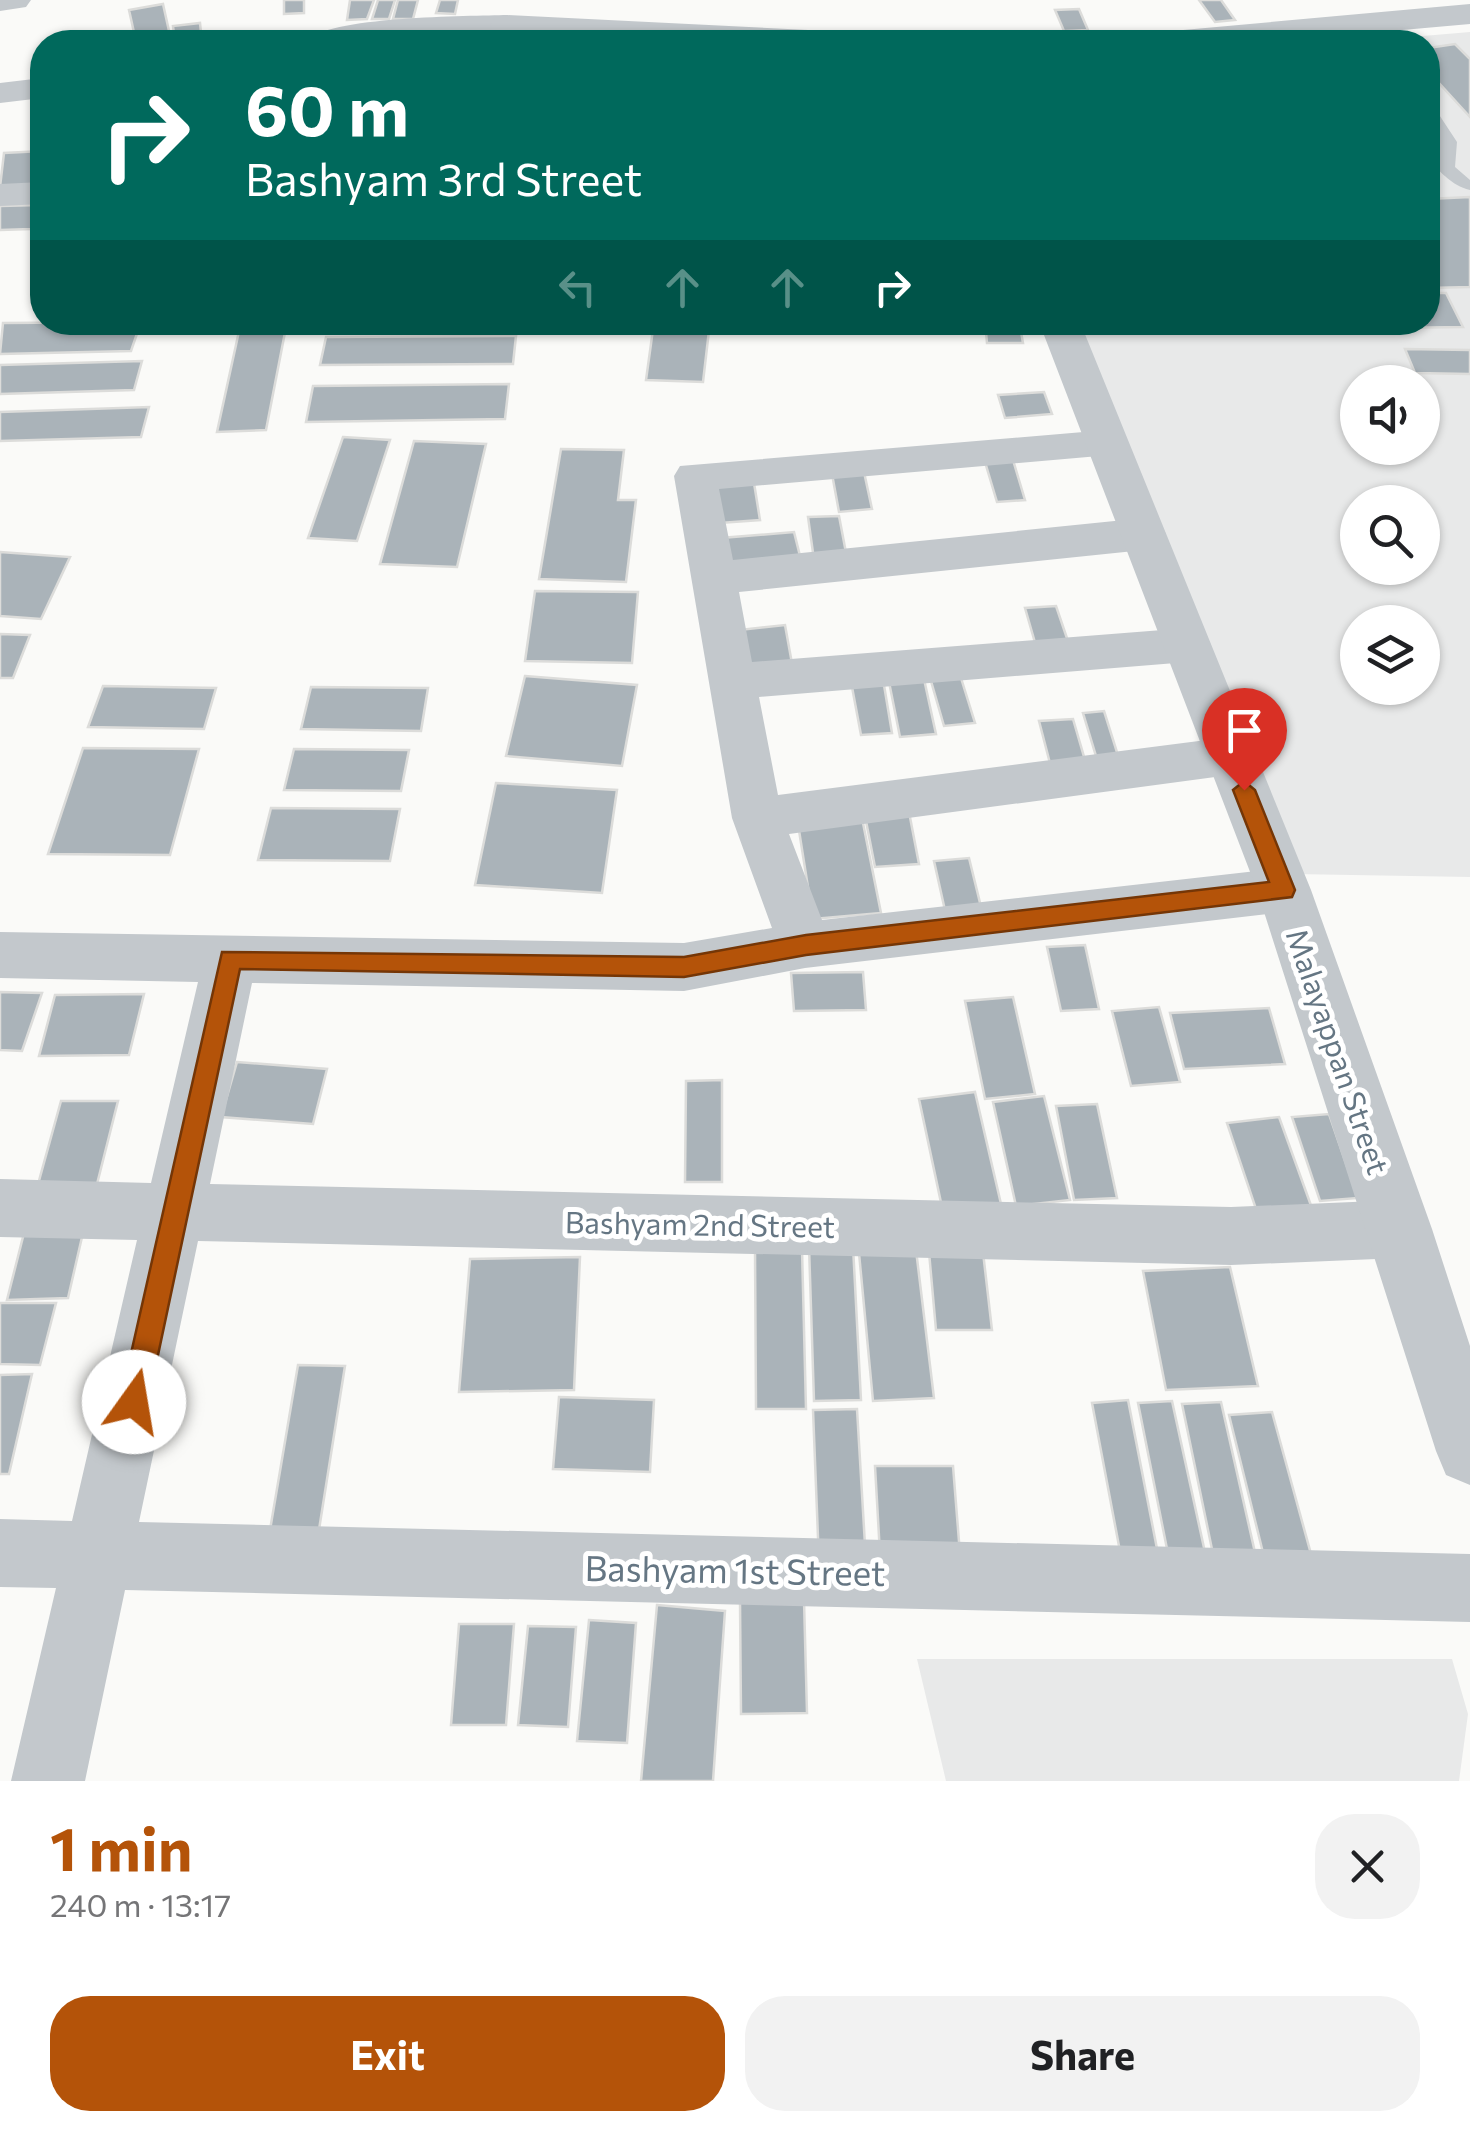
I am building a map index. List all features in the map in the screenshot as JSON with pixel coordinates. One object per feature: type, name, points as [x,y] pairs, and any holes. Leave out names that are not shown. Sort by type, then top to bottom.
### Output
[{"type":"street","points":[[0,2],[14,0]]},
{"type":"street","points":[[1386,30],[1470,14]]},
{"type":"street","points":[[389,30],[406,27],[449,30]]},
{"type":"street","points":[[0,94],[30,90]]},
{"type":"street","points":[[0,195],[30,194]]},
{"type":"street","name":"Malayappan Street","points":[[1064,335],[1284,890],[1400,1229],[1470,1451]]},
{"type":"street","points":[[806,945],[757,818],[695,476],[1107,444]]},
{"type":"street","points":[[716,578],[1144,534]]},
{"type":"street","points":[[734,681],[1188,645]]},
{"type":"street","points":[[757,818],[1230,756]]},
{"type":"street","points":[[0,956],[684,967],[806,945],[1284,890]]},
{"type":"street","points":[[48,1781],[230,959]]},
{"type":"street","name":"Bashyam 2nd Street","points":[[0,1208],[1231,1236],[1400,1229]]},
{"type":"street","name":"Bashyam 1st Street","points":[[0,1553],[1470,1588]]},
{"type":"lane","points":[[1440,128],[1449,142],[1447,166]]},
{"type":"lane","points":[[1440,162],[1458,182],[1470,185]]},
{"type":"shaded area","points":[[1470,32],[1470,877],[1293,874],[1077,335],[1440,335],[1440,35]]},
{"type":"shaded area","points":[[917,1659],[1452,1659],[1468,1714],[1459,1781],[946,1781]]},
{"type":"building","points":[[284,0],[304,0],[304,13],[284,14]]},
{"type":"building","points":[[350,0],[374,0],[367,19],[347,20]]},
{"type":"building","points":[[378,0],[395,0],[389,19],[372,19]]},
{"type":"building","points":[[398,0],[418,0],[413,19],[393,19]]},
{"type":"building","points":[[440,0],[458,0],[455,14],[436,13]]},
{"type":"building","points":[[1199,0],[1221,0],[1235,20],[1215,22]]},
{"type":"building","points":[[163,4],[169,30],[133,30],[129,10]]},
{"type":"building","points":[[1079,9],[1088,30],[1064,30],[1055,10]]},
{"type":"building","points":[[200,23],[201,30],[174,30],[173,26]]},
{"type":"building","points":[[1455,44],[1470,59],[1470,117],[1440,84],[1440,46]]},
{"type":"building","points":[[30,152],[30,186],[0,187],[4,153]]},
{"type":"building","points":[[1470,197],[1470,287],[1440,288],[1440,198]]},
{"type":"building","points":[[30,205],[30,229],[0,230],[0,206]]},
{"type":"building","points":[[1440,293],[1446,293],[1463,327],[1440,327]]},
{"type":"building","points":[[3,323],[30,323],[30,335],[137,335],[131,351],[0,354]]},
{"type":"building","points":[[238,335],[284,335],[266,430],[217,432]]},
{"type":"building","points":[[652,335],[708,335],[703,382],[646,380]]},
{"type":"building","points":[[986,335],[1022,335],[1023,343],[987,343]]},
{"type":"building","points":[[516,336],[513,364],[320,365],[326,337]]},
{"type":"building","points":[[1405,349],[1470,350],[1470,374],[1440,373],[1440,365],[1412,365]]},
{"type":"building","points":[[142,361],[134,390],[0,394],[0,365]]},
{"type":"building","points":[[509,384],[505,419],[306,422],[313,386]]},
{"type":"building","points":[[1044,392],[1052,414],[1005,418],[998,395]]},
{"type":"building","points":[[149,407],[141,437],[0,441],[0,412]]},
{"type":"building","points":[[343,437],[390,440],[357,541],[308,538]]},
{"type":"building","points":[[414,441],[486,444],[457,567],[380,564]]},
{"type":"building","points":[[561,449],[624,450],[618,500],[636,500],[626,582],[539,579]]},
{"type":"building","points":[[1013,460],[1025,500],[997,502],[985,462]]},
{"type":"building","points":[[864,472],[872,509],[839,512],[832,474]]},
{"type":"building","points":[[754,483],[760,520],[720,523],[715,486]]},
{"type":"building","points":[[839,516],[847,558],[814,560],[808,517]]},
{"type":"building","points":[[794,532],[801,560],[725,567],[721,538]]},
{"type":"building","points":[[0,552],[70,557],[41,619],[0,616]]},
{"type":"building","points":[[535,591],[638,592],[632,663],[525,661]]},
{"type":"building","points":[[1056,606],[1071,650],[1038,653],[1025,608]]},
{"type":"building","points":[[785,625],[793,669],[746,673],[739,630]]},
{"type":"building","points":[[0,634],[30,635],[13,678],[0,678]]},
{"type":"building","points":[[525,676],[637,685],[622,766],[506,756]]},
{"type":"building","points":[[961,678],[975,723],[944,726],[931,681]]},
{"type":"building","points":[[924,679],[936,734],[900,737],[889,682]]},
{"type":"building","points":[[884,685],[892,733],[861,735],[852,687]]},
{"type":"building","points":[[103,686],[216,688],[204,729],[88,727]]},
{"type":"building","points":[[311,687],[428,688],[421,731],[301,729]]},
{"type":"building","points":[[1104,711],[1121,765],[1099,766],[1083,713]]},
{"type":"building","points":[[1073,719],[1087,767],[1052,771],[1039,721]]},
{"type":"building","points":[[83,748],[199,749],[170,855],[48,854]]},
{"type":"building","points":[[294,749],[409,750],[401,791],[284,790]]},
{"type":"building","points":[[496,783],[617,790],[602,893],[475,885]]},
{"type":"building","points":[[271,808],[400,809],[390,861],[258,860]]},
{"type":"building","points":[[909,812],[919,864],[875,867],[865,816]]},
{"type":"building","points":[[862,818],[881,913],[813,919],[798,824]]},
{"type":"building","points":[[969,858],[982,911],[946,915],[934,861]]},
{"type":"building","points":[[1085,945],[1099,1009],[1061,1011],[1047,947]]},
{"type":"building","points":[[863,972],[866,1010],[794,1011],[791,973]]},
{"type":"building","points":[[0,992],[42,993],[22,1051],[0,1050]]},
{"type":"building","points":[[144,994],[129,1055],[39,1056],[55,995]]},
{"type":"building","points":[[1013,997],[1035,1094],[985,1099],[965,1001]]},
{"type":"building","points":[[1159,1007],[1180,1082],[1131,1086],[1112,1011]]},
{"type":"building","points":[[1269,1008],[1285,1064],[1184,1069],[1170,1013]]},
{"type":"building","points":[[237,1062],[327,1069],[313,1124],[221,1117]]},
{"type":"building","points":[[722,1080],[722,1182],[685,1182],[686,1081]]},
{"type":"building","points":[[975,1092],[1001,1204],[943,1212],[919,1099]]},
{"type":"building","points":[[1044,1096],[1070,1200],[1016,1206],[993,1102]]},
{"type":"building","points":[[61,1101],[118,1101],[96,1188],[37,1188]]},
{"type":"building","points":[[1097,1104],[1117,1198],[1074,1200],[1056,1106]]},
{"type":"building","points":[[1329,1114],[1358,1198],[1320,1201],[1292,1117]]},
{"type":"building","points":[[1279,1117],[1313,1211],[1259,1218],[1227,1123]]},
{"type":"building","points":[[85,1224],[68,1298],[7,1300],[26,1225]]},
{"type":"building","points":[[809,1246],[853,1246],[861,1400],[814,1401]]},
{"type":"building","points":[[755,1249],[802,1249],[806,1409],[756,1409]]},
{"type":"building","points":[[916,1250],[934,1398],[873,1401],[859,1253]]},
{"type":"building","points":[[929,1252],[983,1252],[992,1330],[936,1330]]},
{"type":"building","points":[[580,1257],[574,1390],[459,1392],[470,1259]]},
{"type":"building","points":[[1230,1267],[1258,1386],[1166,1390],[1143,1271]]},
{"type":"building","points":[[0,1303],[56,1303],[40,1365],[0,1364]]},
{"type":"building","points":[[298,1365],[345,1366],[318,1536],[269,1536]]},
{"type":"building","points":[[32,1374],[9,1474],[0,1474],[0,1375]]},
{"type":"building","points":[[559,1397],[654,1400],[650,1472],[553,1469]]},
{"type":"building","points":[[1128,1400],[1159,1559],[1122,1562],[1092,1403]]},
{"type":"building","points":[[1172,1401],[1206,1557],[1169,1559],[1138,1403]]},
{"type":"building","points":[[1221,1402],[1256,1557],[1214,1559],[1182,1404]]},
{"type":"building","points":[[857,1409],[866,1562],[819,1563],[813,1410]]},
{"type":"building","points":[[1272,1412],[1314,1565],[1267,1569],[1229,1415]]},
{"type":"building","points":[[875,1466],[953,1466],[960,1554],[880,1554]]},
{"type":"building","points":[[804,1600],[807,1713],[741,1714],[740,1601]]},
{"type":"building","points":[[657,1605],[725,1611],[713,1781],[641,1781]]},
{"type":"building","points":[[589,1620],[636,1623],[627,1743],[577,1741]]},
{"type":"building","points":[[459,1624],[514,1624],[506,1725],[451,1725]]},
{"type":"building","points":[[528,1626],[576,1627],[568,1727],[518,1725]]},
{"type":"route","points":[[134,1402],[230,959],[684,967],[806,945],[1284,890],[1244,790]]}]
